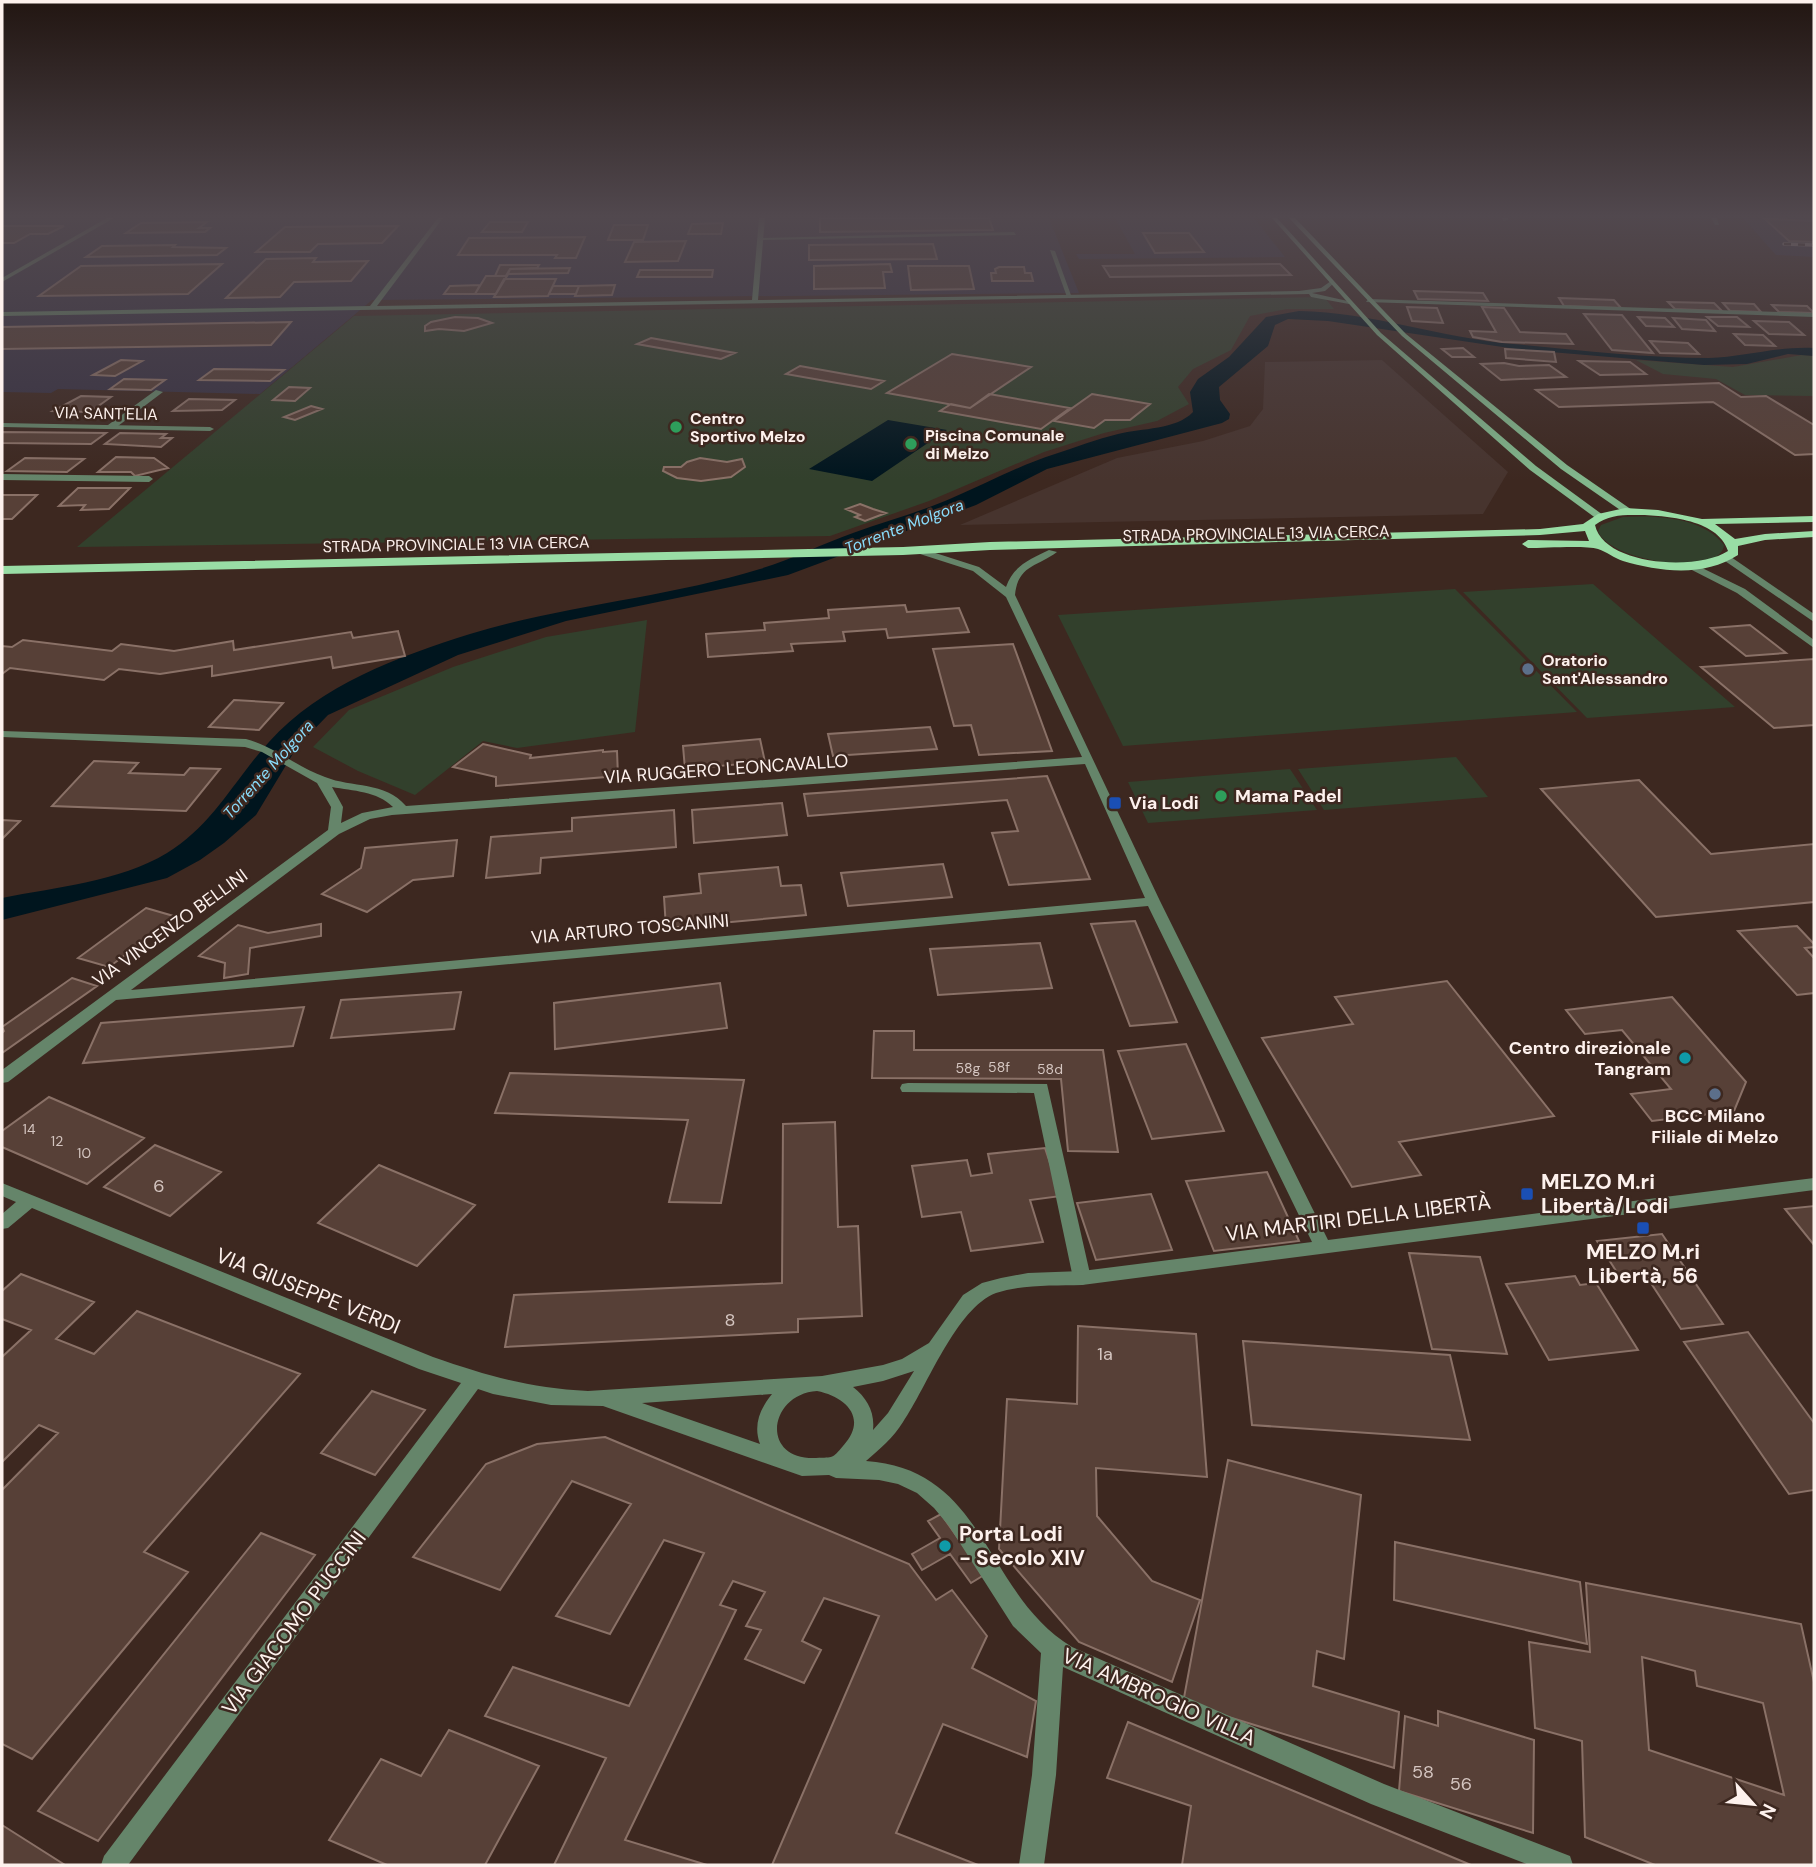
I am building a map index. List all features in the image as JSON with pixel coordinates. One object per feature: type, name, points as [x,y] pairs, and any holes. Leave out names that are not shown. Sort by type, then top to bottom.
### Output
[{"type":"main road","points":[[1600,545],[1592,539],[1588,527],[1600,517],[1629,512],[1726,523],[1814,519]]},
{"type":"main road","points":[[1692,520],[1722,533],[1733,543],[1734,552],[1728,559]]},
{"type":"main road","name":"STRADA PROVINCIALE 13 VIA CERCA","points":[[2,570],[913,551],[990,546],[1540,532],[1588,527]]},
{"type":"main road","points":[[1733,543],[1765,537],[1814,534]]},
{"type":"main road","name":"STRADA PROVINCIALE 13 VIA CERCA","points":[[913,551],[992,554],[1550,543],[1600,545],[1637,561],[1668,566],[1693,567],[1716,564],[1728,559]]},
{"type":"street","points":[[2,314],[492,305]]},
{"type":"street","points":[[1352,305],[1379,334],[1533,468],[1600,517]]},
{"type":"street","points":[[1373,305],[1404,335],[1564,467],[1629,512]]},
{"type":"street","points":[[1499,305],[1814,315]]},
{"type":"street","points":[[111,427],[159,392]]},
{"type":"street","name":"VIA SANT'ELIA","points":[[2,425],[210,429]]},
{"type":"street","points":[[2,477],[149,479]]},
{"type":"street","points":[[913,551],[976,569],[1010,595]]},
{"type":"street","points":[[1052,552],[1016,573],[1010,580],[1010,595],[1090,760],[1153,901],[1322,1245]]},
{"type":"street","points":[[1728,559],[1742,571],[1813,616]]},
{"type":"street","points":[[1693,567],[1724,581],[1814,645]]},
{"type":"street","points":[[1750,598],[1795,604]]},
{"type":"street","points":[[2,733],[237,742],[260,747],[317,778],[381,795],[395,801],[402,810]]},
{"type":"street","name":"VIA RUGGERO LEONCAVALLO","points":[[366,816],[402,810],[1090,760]]},
{"type":"street","points":[[317,778],[337,807],[334,831]]},
{"type":"street","name":"VIA VINCENZO BELLINI","points":[[2,1078],[334,831],[366,816]]},
{"type":"street","name":"VIA ARTURO TOSCANINI","points":[[110,996],[1153,901]]},
{"type":"street","points":[[908,1088],[1041,1088],[1082,1278]]},
{"type":"street","name":"VIA MARTIRI DELLA LIBERTÀ","points":[[934,1348],[962,1308],[979,1292],[1013,1284],[1082,1278],[1322,1245],[1814,1184]]},
{"type":"street","name":"VIA GIUSEPPE VERDI","points":[[2,1189],[348,1333],[474,1380],[531,1394],[606,1399]]},
{"type":"street","points":[[2,1223],[30,1200]]},
{"type":"street","points":[[794,1464],[781,1458],[770,1446],[766,1422],[772,1407],[783,1395],[799,1386],[883,1374],[913,1364],[934,1348]]},
{"type":"street","points":[[817,1468],[851,1460],[878,1440],[903,1408],[934,1348]]},
{"type":"street","name":"VIA GIACOMO PUCCINI","points":[[113,1865],[474,1380]]},
{"type":"street","points":[[606,1399],[830,1385],[845,1391],[862,1408],[865,1422],[861,1441],[850,1454],[830,1465],[817,1468]]},
{"type":"street","name":"VIA AMBROGIO VILLA","points":[[606,1399],[794,1464],[817,1468],[882,1471],[904,1476],[937,1495],[952,1513],[1021,1619],[1053,1649],[1088,1667],[1380,1795],[1561,1865]]},
{"type":"street","points":[[1031,1865],[1044,1775],[1053,1649]]},
{"type":"shaded area","points":[[2,305],[366,305],[260,394],[58,389],[51,393],[2,392]]},
{"type":"shaded area","points":[[1382,360],[1508,472],[1483,514],[960,525],[1117,458],[1203,441],[1250,426],[1263,409],[1265,362]]},
{"type":"green space","name":"Centro Sportivo Melzo","points":[[909,305],[1331,305],[1334,309],[1287,309],[1250,316],[1231,350],[1193,369],[1178,387],[1189,404],[1157,421],[1104,433],[1044,452],[929,501],[830,536],[77,547],[354,316]]},
{"type":"green space","points":[[1802,355],[1814,356],[1814,396],[1745,395],[1716,379],[1663,374],[1636,360],[1733,367]]},
{"type":"green space","points":[[1623,517],[1664,518],[1692,523],[1715,536],[1724,545],[1718,555],[1705,561],[1664,562],[1642,558],[1606,542],[1598,531],[1601,525]]},
{"type":"green space","points":[[1593,584],[1735,707],[1587,718],[1463,592]]},
{"type":"green space","points":[[1455,589],[1577,712],[1123,746],[1058,615]]},
{"type":"green space","points":[[647,620],[635,732],[517,748],[483,741],[415,795],[358,771],[313,747],[349,710],[453,667],[546,637]]},
{"type":"green space","name":"Mama Padel","points":[[1456,757],[1488,797],[1324,810],[1298,769]]},
{"type":"green space","name":"Mama Padel","points":[[1290,769],[1317,810],[1148,823],[1128,782]]},
{"type":"water","name":"Torrente Molgora","points":[[1299,311],[1380,320],[1486,341],[1611,353],[1709,358],[1814,348],[1814,356],[1788,354],[1747,364],[1704,365],[1516,349],[1328,321],[1288,319],[1275,325],[1268,346],[1219,387],[1220,400],[1230,414],[1229,419],[1222,423],[1047,469],[976,505],[788,575],[566,621],[458,655],[328,715],[297,747],[256,815],[200,860],[167,878],[2,920],[2,898],[108,877],[129,871],[167,853],[210,816],[256,757],[290,722],[336,688],[362,675],[416,652],[506,624],[688,587],[760,569],[940,503],[1042,458],[1110,436],[1177,422],[1193,412],[1190,392],[1198,379],[1229,357],[1266,317]]},
{"type":"water","name":"Piscina Comunale di Melzo","points":[[888,420],[947,430],[872,481],[809,469]]},
{"type":"building","points":[[1618,305],[1621,308],[1564,306]]},
{"type":"building","points":[[1671,305],[1716,305],[1722,311],[1675,309]]},
{"type":"building","points":[[1725,305],[1755,305],[1761,312],[1730,311]]},
{"type":"building","points":[[1772,305],[1807,306],[1814,313],[1779,312]]},
{"type":"building","points":[[1407,307],[1437,308],[1443,323],[1412,321]]},
{"type":"building","points":[[1482,307],[1504,308],[1520,332],[1566,334],[1573,344],[1502,342],[1473,337],[1470,331],[1496,332]]},
{"type":"building","points":[[1584,314],[1622,315],[1653,353],[1612,350]]},
{"type":"building","points":[[455,317],[478,318],[492,323],[464,331],[425,331],[425,326],[431,322]]},
{"type":"building","points":[[1638,317],[1665,318],[1674,327],[1646,326]]},
{"type":"building","points":[[1707,317],[1737,317],[1749,327],[1718,326]]},
{"type":"building","points":[[1673,318],[1706,320],[1715,331],[1682,329]]},
{"type":"building","points":[[1754,321],[1789,322],[1804,335],[1769,334]]},
{"type":"building","points":[[291,322],[271,345],[2,349],[2,327]]},
{"type":"building","points":[[1734,334],[1763,335],[1775,346],[1745,345]]},
{"type":"building","points":[[651,338],[735,353],[721,359],[637,344]]},
{"type":"building","points":[[1650,341],[1688,343],[1699,354],[1660,353]]},
{"type":"building","points":[[1463,348],[1474,357],[1452,357],[1442,349]]},
{"type":"building","points":[[1505,349],[1554,352],[1556,362],[1506,358]]},
{"type":"building","points":[[952,354],[1031,367],[970,408],[887,393]]},
{"type":"building","points":[[121,360],[142,361],[115,376],[93,375]]},
{"type":"building","points":[[1579,361],[1630,362],[1646,374],[1600,375]]},
{"type":"building","points":[[1504,363],[1519,366],[1549,365],[1566,377],[1501,380],[1481,364]]},
{"type":"building","points":[[800,366],[884,381],[871,389],[786,374]]},
{"type":"building","points":[[214,369],[284,370],[270,381],[199,380]]},
{"type":"building","points":[[124,379],[165,380],[151,390],[110,389]]},
{"type":"building","points":[[1719,383],[1741,397],[1766,396],[1814,425],[1814,454],[1795,455],[1713,402],[1559,407],[1536,390]]},
{"type":"building","points":[[289,387],[310,388],[295,401],[273,400]]},
{"type":"building","points":[[989,394],[1070,408],[1041,429],[940,411],[951,404],[970,408]]},
{"type":"building","points":[[1092,394],[1150,404],[1130,420],[1105,420],[1094,428],[1054,421]]},
{"type":"building","points":[[81,396],[111,397],[90,412],[53,411]]},
{"type":"building","points":[[189,399],[235,400],[222,410],[173,411]]},
{"type":"building","points":[[311,406],[322,409],[295,420],[284,417]]},
{"type":"building","points":[[2,432],[106,433],[91,444],[2,443]]},
{"type":"building","points":[[120,433],[166,434],[161,438],[172,438],[161,447],[105,444]]},
{"type":"building","points":[[116,457],[154,458],[168,468],[135,476],[131,472],[98,472]]},
{"type":"building","points":[[25,458],[84,459],[67,472],[7,471]]},
{"type":"building","points":[[700,458],[727,462],[742,459],[745,467],[731,477],[701,481],[677,478],[663,471],[664,467],[681,467]]},
{"type":"building","points":[[78,488],[130,488],[109,509],[81,510],[85,505],[59,506]]},
{"type":"building","points":[[2,495],[37,495],[12,519],[2,519]]},
{"type":"building","points":[[860,504],[886,513],[865,521],[855,517],[860,515],[846,509]]},
{"type":"building","points":[[905,605],[907,612],[959,608],[969,632],[888,638],[886,629],[843,632],[845,641],[791,644],[793,651],[708,657],[706,634],[765,630],[764,623],[829,618],[828,610]]},
{"type":"building","points":[[1750,625],[1786,653],[1746,656],[1711,628]]},
{"type":"building","points":[[398,631],[405,656],[333,668],[331,657],[212,676],[212,666],[160,674],[119,669],[104,680],[10,668],[2,674],[2,646],[12,647],[23,640],[112,651],[121,644],[174,651],[233,641],[234,650],[351,632],[353,638]]},
{"type":"building","points":[[1013,644],[1052,751],[979,755],[971,725],[954,726],[933,649]]},
{"type":"building","points":[[1814,659],[1814,725],[1774,728],[1701,667]]},
{"type":"building","points":[[234,700],[283,703],[259,730],[209,727]]},
{"type":"building","points":[[930,727],[937,749],[833,756],[828,734]]},
{"type":"building","points":[[760,739],[765,762],[685,769],[683,746]]},
{"type":"building","points":[[483,744],[531,755],[530,758],[603,750],[617,751],[618,776],[496,786],[496,777],[453,767]]},
{"type":"building","points":[[94,761],[138,763],[129,773],[184,775],[190,768],[220,769],[186,811],[52,806]]},
{"type":"building","points":[[1047,776],[1090,879],[1009,885],[992,833],[1018,831],[1007,800],[808,816],[804,794]]},
{"type":"building","points":[[1639,780],[1711,854],[1814,844],[1814,902],[1656,917],[1541,789]]},
{"type":"building","points":[[782,803],[787,835],[694,843],[692,810]]},
{"type":"building","points":[[674,810],[676,847],[541,858],[540,873],[486,878],[491,837],[572,831],[572,818]]},
{"type":"building","points":[[2,820],[20,821],[2,839]]},
{"type":"building","points":[[457,840],[453,876],[413,880],[367,912],[322,894],[361,868],[365,848]]},
{"type":"building","points":[[943,864],[952,897],[848,906],[841,873]]},
{"type":"building","points":[[778,867],[781,886],[801,885],[806,915],[666,928],[664,897],[701,893],[699,874]]},
{"type":"building","points":[[146,908],[177,917],[109,967],[78,958]]},
{"type":"building","points":[[1135,921],[1177,1022],[1130,1026],[1091,924]]},
{"type":"building","points":[[321,924],[321,936],[250,948],[248,974],[224,978],[225,963],[199,956],[238,925],[268,933]]},
{"type":"building","points":[[1797,926],[1814,944],[1814,947],[1805,948],[1814,958],[1814,993],[1797,995],[1738,931]]},
{"type":"building","points":[[1040,943],[1052,988],[938,995],[930,949]]},
{"type":"building","points":[[72,978],[97,986],[2,1053],[2,1027]]},
{"type":"building","points":[[1447,981],[1554,1116],[1399,1142],[1421,1175],[1352,1187],[1262,1038],[1353,1024],[1335,997]]},
{"type":"building","points":[[720,983],[727,1028],[555,1049],[554,1003]]},
{"type":"building","points":[[461,992],[454,1029],[331,1038],[341,1000]]},
{"type":"building","name":"Centro direzionale Tangram","points":[[1672,997],[1746,1082],[1734,1111],[1652,1121],[1631,1094],[1671,1089],[1622,1030],[1585,1034],[1566,1010]]},
{"type":"building","points":[[304,1007],[293,1046],[83,1063],[101,1023]]},
{"type":"building","points":[[874,1031],[914,1031],[914,1050],[1103,1050],[1118,1152],[1068,1151],[1061,1079],[872,1078]]},
{"type":"building","points":[[1186,1044],[1224,1131],[1152,1139],[1118,1051]]},
{"type":"building","points":[[510,1073],[744,1080],[721,1203],[669,1202],[688,1120],[495,1113]]},
{"type":"building","points":[[49,1097],[144,1138],[87,1184],[2,1147],[2,1131]]},
{"type":"building","points":[[835,1122],[838,1227],[858,1226],[862,1316],[798,1319],[798,1332],[505,1347],[514,1295],[782,1283],[783,1124]]},
{"type":"building","points":[[155,1145],[221,1172],[170,1216],[104,1187]]},
{"type":"building","points":[[1045,1148],[1061,1196],[1030,1200],[1043,1242],[971,1251],[961,1212],[922,1217],[912,1166],[967,1160],[971,1176],[992,1173],[988,1154]]},
{"type":"building","points":[[379,1165],[475,1205],[417,1266],[318,1223]]},
{"type":"building","points":[[1267,1172],[1299,1241],[1214,1251],[1186,1181]]},
{"type":"building","points":[[1151,1194],[1172,1250],[1096,1260],[1077,1203]]},
{"type":"building","points":[[1814,1206],[1814,1245],[1785,1209]]},
{"type":"building","points":[[1662,1234],[1723,1324],[1681,1329],[1643,1271],[1618,1274],[1597,1241]]},
{"type":"building","points":[[1409,1253],[1480,1257],[1507,1354],[1432,1349]]},
{"type":"building","points":[[21,1274],[94,1302],[56,1339],[94,1354],[137,1311],[300,1374],[144,1552],[188,1572],[32,1759],[2,1744],[2,1490],[58,1433],[39,1425],[2,1462],[2,1357],[31,1330],[2,1319],[2,1291]]},
{"type":"building","points":[[1575,1276],[1580,1285],[1596,1283],[1638,1350],[1549,1360],[1506,1284]]},
{"type":"building","points":[[1078,1326],[1196,1334],[1207,1477],[1096,1468],[1097,1516],[1152,1581],[1200,1600],[1172,1682],[1079,1642],[999,1549],[1007,1399],[1077,1404]]},
{"type":"building","points":[[1748,1332],[1814,1423],[1814,1490],[1789,1494],[1684,1342]]},
{"type":"building","points":[[1243,1341],[1450,1355],[1470,1440],[1252,1425]]},
{"type":"building","points":[[372,1391],[425,1410],[375,1475],[321,1453]]},
{"type":"building","points":[[605,1437],[909,1564],[936,1600],[952,1590],[987,1636],[972,1668],[1036,1701],[1027,1757],[943,1724],[896,1833],[978,1865],[772,1865],[879,1616],[824,1598],[802,1641],[821,1650],[804,1683],[745,1659],[761,1630],[746,1626],[765,1592],[733,1581],[720,1605],[736,1610],[625,1840],[707,1865],[554,1865],[606,1758],[485,1716],[513,1667],[629,1706],[704,1553],[664,1540],[610,1634],[556,1616],[631,1504],[572,1481],[500,1590],[413,1557],[486,1464],[537,1444]]},
{"type":"building","points":[[1228,1460],[1361,1495],[1344,1659],[1317,1651],[1313,1686],[1399,1712],[1394,1768],[1183,1703]]},
{"type":"building","name":"Porta Lodi - Secolo XIV","points":[[941,1514],[984,1575],[971,1583],[950,1554],[922,1570],[912,1554],[940,1538],[928,1521]]},
{"type":"building","points":[[261,1533],[315,1555],[98,1841],[38,1811]]},
{"type":"building","points":[[1395,1542],[1580,1582],[1587,1644],[1394,1600]]},
{"type":"building","points":[[1586,1583],[1801,1624],[1814,1682],[1814,1865],[1655,1865],[1585,1837],[1582,1741],[1535,1728],[1529,1642],[1590,1652]],"holes":[[[1642,1657],[1695,1671],[1697,1686],[1763,1703],[1784,1795],[1649,1750]]]},
{"type":"building","points":[[1438,1711],[1534,1740],[1533,1833],[1399,1791],[1405,1716],[1438,1726]]},
{"type":"building","points":[[1128,1722],[1471,1865],[1182,1865],[1191,1806],[1107,1778]]},
{"type":"building","points":[[449,1730],[539,1766],[485,1865],[387,1865],[329,1840],[381,1759],[421,1776]]},
{"type":"building","points":[[2,1825],[65,1865],[2,1865]]},
{"type":"place","name":"Centro Sportivo Melzo","points":[[676,427]]},
{"type":"place","name":"Piscina Comunale di Melzo","points":[[911,444]]},
{"type":"place","name":"Oratorio Sant'Alessandro","points":[[1528,669]]},
{"type":"place","name":"Mama Padel","points":[[1221,796]]},
{"type":"place","name":"Via Lodi","points":[[1115,803]]},
{"type":"place","name":"Centro direzionale Tangram","points":[[1685,1058]]},
{"type":"place","name":"BCC Milano Filiale di Melzo","points":[[1715,1094]]},
{"type":"place","name":"MELZO M.ri Libertà/Lodi","points":[[1527,1194]]},
{"type":"place","name":"MELZO M.ri Libertà, 56","points":[[1643,1228]]},
{"type":"place","name":"Porta Lodi - Secolo XIV","points":[[945,1546]]}]
